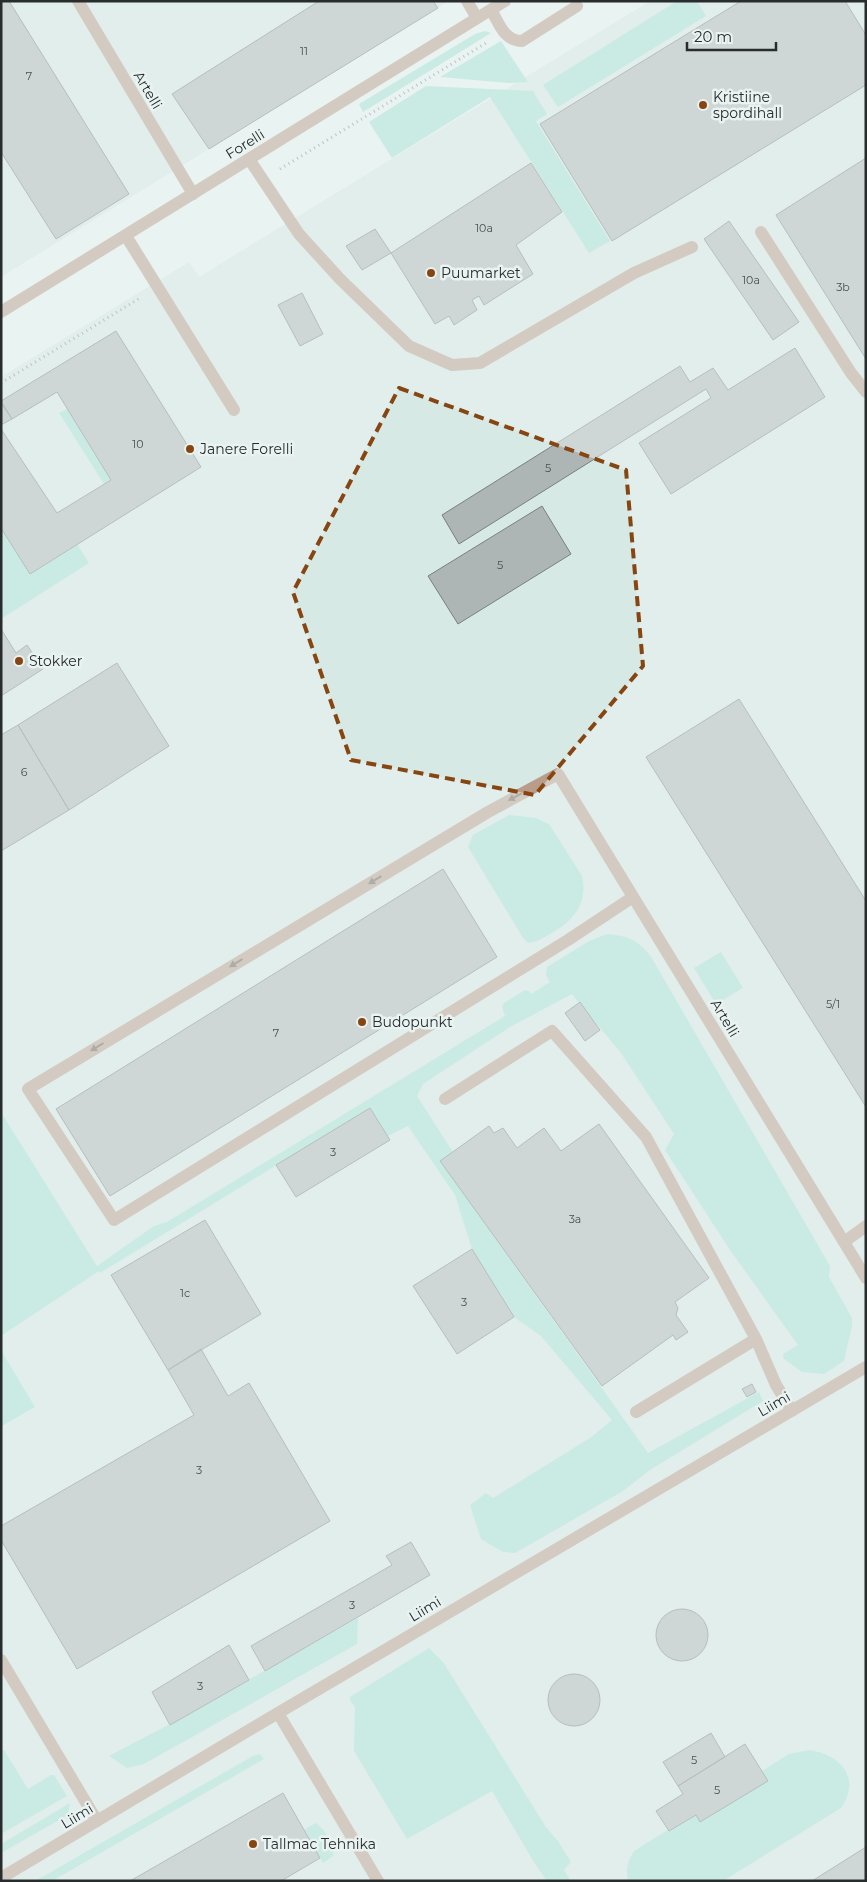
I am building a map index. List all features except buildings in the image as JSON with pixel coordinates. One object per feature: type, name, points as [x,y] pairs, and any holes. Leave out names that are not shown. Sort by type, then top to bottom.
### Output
[{"type":"street","name":"Artelli","points":[[78,1],[193,194]]},
{"type":"street","points":[[467,1],[477,18]]},
{"type":"street","name":"Forelli","points":[[1,312],[505,1]]},
{"type":"street","points":[[492,10],[507,36],[513,40],[522,41],[579,3]]},
{"type":"street","points":[[249,159],[299,234],[340,279],[409,346],[452,365],[480,363],[634,274],[692,247]]},
{"type":"street","points":[[761,232],[851,373],[866,392]]},
{"type":"street","points":[[126,236],[234,410]]},
{"type":"street","name":"Artelli","points":[[633,897],[568,940],[114,1220],[28,1089],[488,812],[558,774],[866,1278]]},
{"type":"street","points":[[445,1099],[552,1031],[646,1137],[756,1339],[776,1385],[792,1411]]},
{"type":"street","points":[[844,1242],[866,1226]]},
{"type":"street","points":[[636,1412],[756,1339]]},
{"type":"street","name":"Liimi","points":[[1,1878],[866,1367]]},
{"type":"street","points":[[1,1660],[98,1821]]},
{"type":"street","points":[[278,1713],[378,1881]]},
{"type":"path","points":[[263,180],[489,41]]},
{"type":"path","points":[[1,383],[158,288]]},
{"type":"highlighted area","points":[[399,388],[626,470],[643,666],[535,795],[351,760],[293,592]]},
{"type":"shaded area","points":[[1,1],[449,1],[1,277]]},
{"type":"shaded area","points":[[650,1],[866,1],[866,1881],[1,1881],[1,1428],[35,1407],[1,1350],[1,1336],[99,1270],[1,1112],[1,377],[189,262],[199,277]]},
{"type":"green space","points":[[677,1],[697,1],[706,16],[558,107],[543,85]]},
{"type":"green space","points":[[485,31],[491,33],[363,112],[359,104],[475,34]]},
{"type":"green space","points":[[501,41],[528,82],[508,83],[440,77]]},
{"type":"green space","points":[[426,86],[533,91],[547,114],[536,121],[610,241],[589,253],[490,97],[392,158],[369,122]]},
{"type":"green space","points":[[67,409],[111,480],[104,484],[59,413]]},
{"type":"green space","points":[[1,528],[77,544],[89,563],[1,619]]},
{"type":"green space","points":[[509,815],[536,818],[549,824],[582,876],[583,895],[581,903],[572,917],[559,929],[537,941],[528,943],[523,938],[468,847],[473,835]]},
{"type":"green space","points":[[607,934],[631,939],[650,955],[830,1266],[829,1277],[852,1318],[844,1361],[824,1374],[802,1372],[784,1359],[783,1354],[798,1345],[730,1250],[665,1150],[674,1134],[621,1053],[572,994],[510,1027],[423,1084],[417,1096],[453,1152],[441,1162],[648,1453],[759,1392],[763,1401],[650,1470],[623,1491],[515,1553],[503,1552],[481,1539],[470,1505],[486,1493],[493,1498],[590,1438],[612,1420],[541,1336],[514,1317],[472,1249],[455,1195],[408,1126],[388,1136],[370,1108],[100,1273],[99,1271],[1,1336],[1,1112],[97,1266],[154,1226],[167,1222],[505,1016],[502,1007],[504,1003],[525,990],[531,994],[550,982],[546,975],[547,967],[589,941]]},
{"type":"green space","points":[[721,952],[743,988],[716,1004],[694,968]]},
{"type":"green space","points":[[1,1350],[35,1407],[1,1427]]},
{"type":"green space","points":[[358,1618],[357,1644],[144,1764],[127,1768],[109,1756],[170,1724]]},
{"type":"green space","points":[[429,1648],[443,1662],[546,1827],[558,1841],[571,1862],[564,1870],[571,1881],[547,1881],[492,1791],[407,1839],[354,1751],[355,1707],[350,1697]]},
{"type":"green space","points":[[4,1750],[28,1789],[54,1775],[67,1796],[1,1834],[1,1751]]},
{"type":"green space","points":[[809,1750],[820,1752],[830,1757],[844,1769],[849,1787],[847,1797],[841,1808],[723,1881],[628,1881],[628,1865],[634,1851],[789,1754]]},
{"type":"green space","points":[[260,1754],[264,1759],[52,1881],[35,1881],[253,1756]]},
{"type":"green space","points":[[70,1803],[68,1815],[1,1853],[1,1844]]},
{"type":"green space","points":[[315,1823],[325,1833],[333,1847],[333,1856],[323,1863],[304,1830]]},
{"type":"place","name":"Kristiine spordihall","points":[[703,105]]},
{"type":"place","name":"Puumarket","points":[[431,273]]},
{"type":"place","name":"Janere Forelli","points":[[190,449]]},
{"type":"place","name":"Stokker","points":[[19,661]]},
{"type":"place","name":"Budopunkt","points":[[362,1022]]},
{"type":"place","name":"Tallmac Tehnika","points":[[253,1844]]}]
